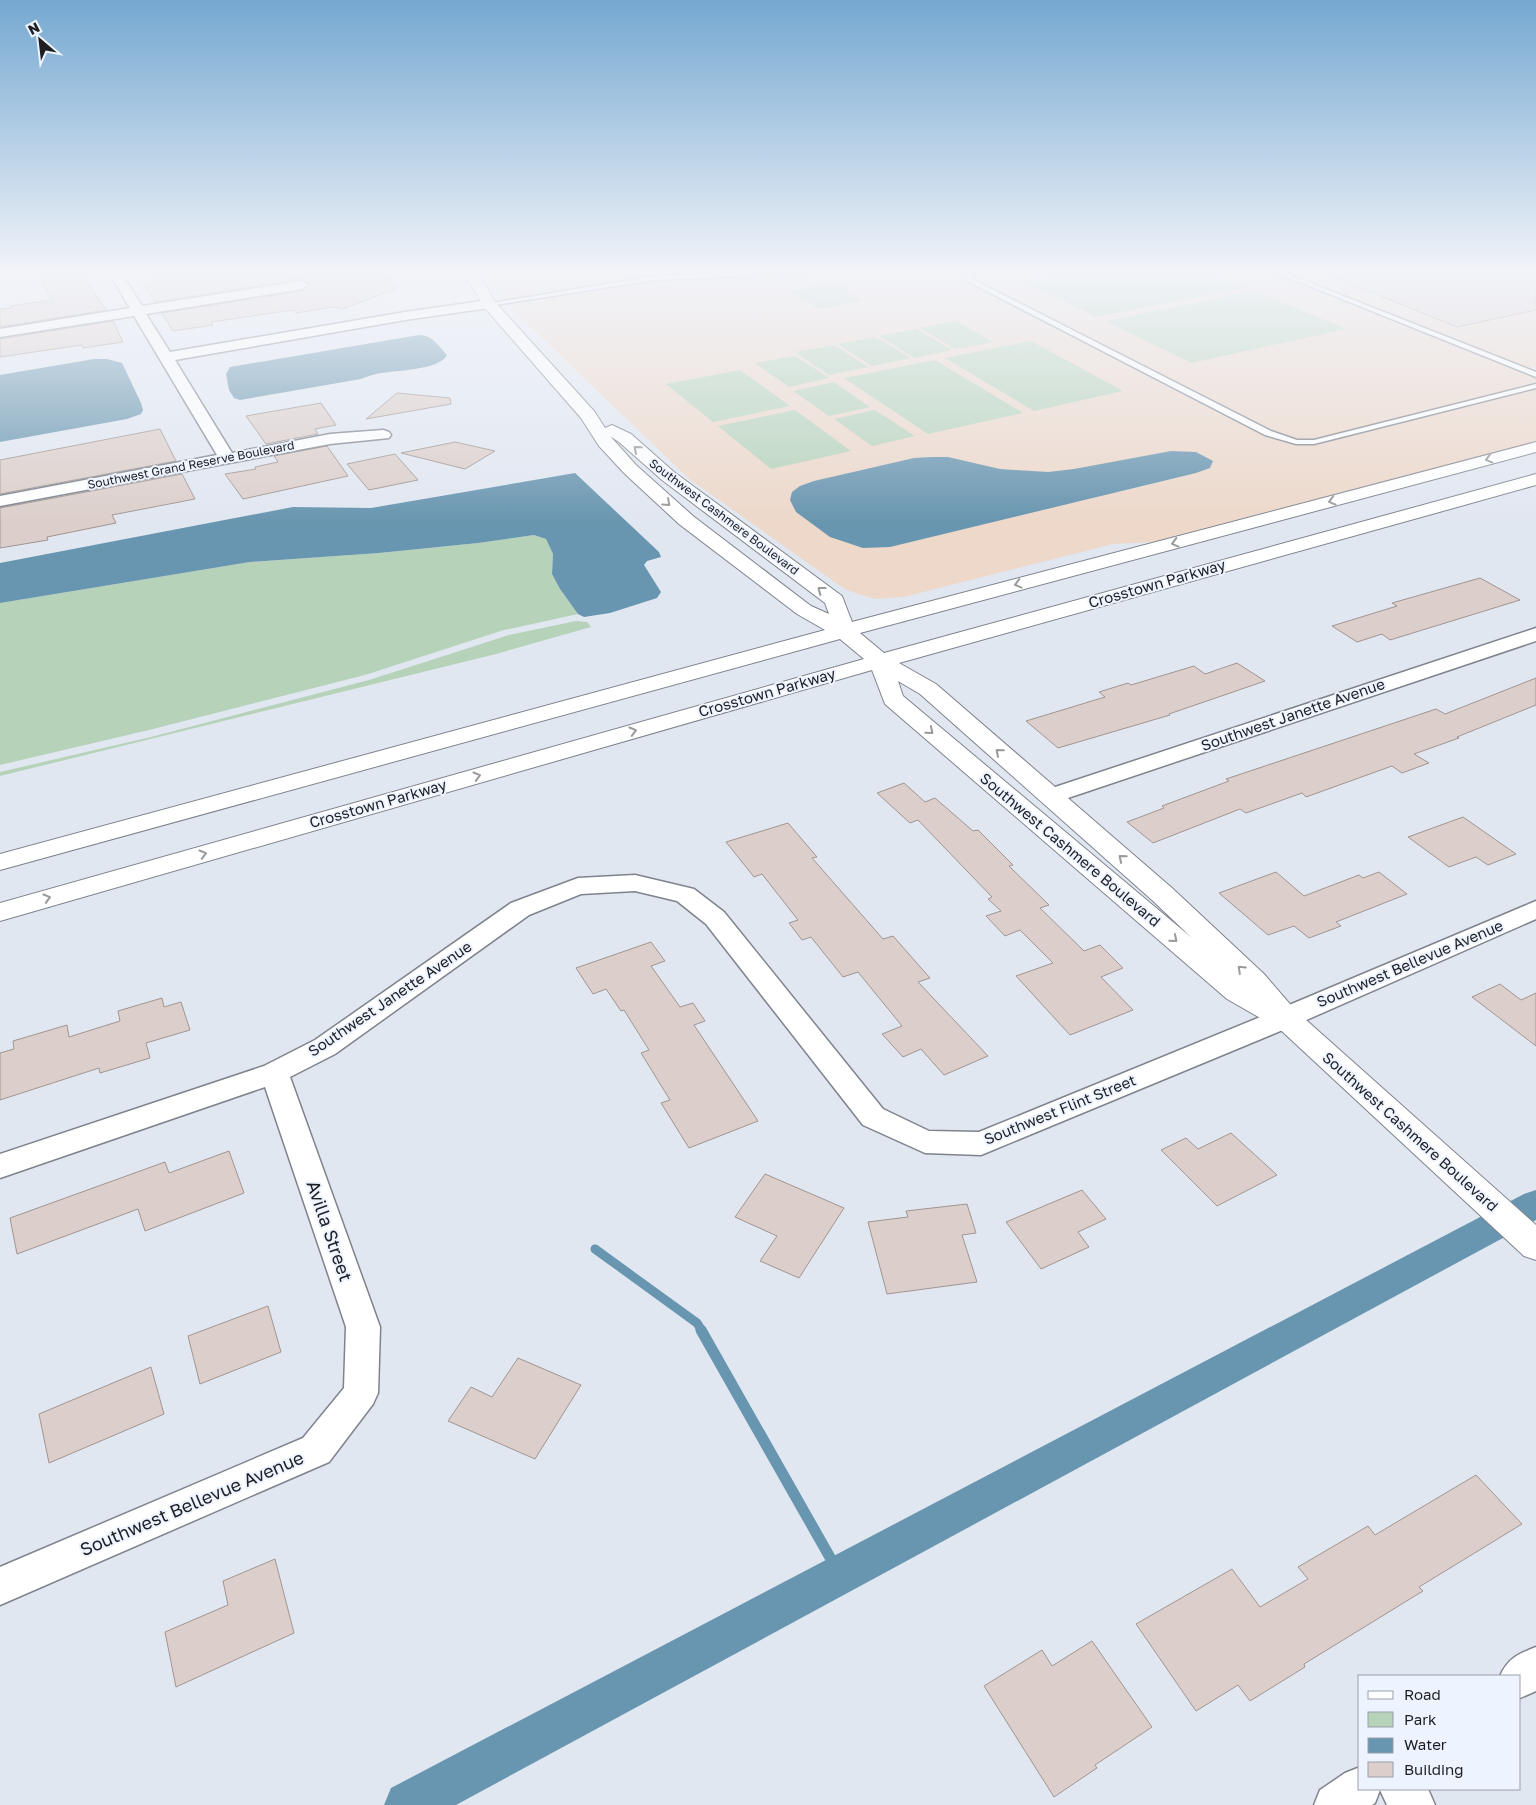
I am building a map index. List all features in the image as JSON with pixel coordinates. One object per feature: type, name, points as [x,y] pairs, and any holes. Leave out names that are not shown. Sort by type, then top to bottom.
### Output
[{"type":"main road","name":"Southwest Cashmere Boulevard","points":[[535,355],[588,415],[611,449],[686,520],[804,610],[844,630],[880,661],[928,689],[1131,865],[1254,981],[1285,1018],[1534,1245]]},
{"type":"main road","name":"Southwest Cashmere Boulevard","points":[[588,415],[624,438],[668,476],[835,600],[844,630]]},
{"type":"main road","points":[[0,862],[844,630],[1536,446]]},
{"type":"main road","name":"Crosstown Parkway","points":[[0,912],[880,661],[1536,479]]},
{"type":"main road","name":"Southwest Cashmere Boulevard","points":[[880,661],[893,700],[1237,992],[1285,1018]]},
{"type":"street","points":[[164,355],[227,458]]},
{"type":"street","points":[[167,360],[198,355]]},
{"type":"street","name":"Southwest Grand Reserve Boulevard","points":[[0,501],[330,439],[383,435]]},
{"type":"street","name":"Southwest Janette Avenue","points":[[1051,796],[1536,634]]},
{"type":"street","name":"Southwest Janette Avenue","points":[[0,1166],[274,1073],[325,1047],[520,909],[578,886],[635,883],[685,895],[715,918]]},
{"type":"street","name":"Southwest Bellevue Avenue","points":[[1285,1018],[1536,909]]},
{"type":"street","name":"Southwest Flint Street","points":[[715,918],[873,1118],[925,1142],[981,1144],[1285,1018]]},
{"type":"street","name":"Avilla Street","points":[[274,1073],[363,1327],[360,1392]]},
{"type":"street","name":"Southwest Bellevue Avenue","points":[[0,1586],[316,1450],[360,1392]]},
{"type":"street","points":[[1521,1677],[1536,1667]]},
{"type":"street","points":[[1335,1805],[1358,1789]]},
{"type":"street","points":[[1402,1790],[1414,1805]]},
{"type":"lane","points":[[1116,355],[1268,433],[1296,442],[1314,442],[1536,386]]},
{"type":"lane","points":[[1488,355],[1536,374]]},
{"type":"shaded area","points":[[560,355],[1536,355],[1536,441],[1153,542],[1113,544],[904,597],[875,599],[846,590],[688,478]]},
{"type":"green space","points":[[800,355],[850,355],[868,367],[829,375]]},
{"type":"green space","points":[[855,355],[906,355],[911,358],[872,366]]},
{"type":"green space","points":[[910,355],[928,355],[915,358]]},
{"type":"green space","points":[[959,355],[1057,355],[1123,391],[1034,411],[945,358]]},
{"type":"green space","points":[[1175,355],[1227,355],[1191,363]]},
{"type":"green space","points":[[795,356],[829,378],[789,387],[755,363]]},
{"type":"green space","points":[[935,360],[1023,413],[928,434],[844,378]]},
{"type":"green space","points":[[740,370],[790,406],[713,422],[666,384]]},
{"type":"green space","points":[[834,382],[870,407],[829,416],[793,391]]},
{"type":"green space","points":[[795,410],[851,451],[771,469],[718,426]]},
{"type":"green space","points":[[875,410],[915,436],[872,446],[834,419]]},
{"type":"green space","points":[[534,535],[546,539],[553,554],[552,574],[578,614],[504,630],[365,675],[149,730],[0,765],[0,603],[250,562],[379,553]]},
{"type":"green space","points":[[576,621],[587,622],[591,627],[496,654],[0,776],[0,772],[151,737],[369,680],[509,635]]},
{"type":"water","points":[[299,355],[447,355],[435,364],[426,367],[376,374],[361,379],[240,400],[234,398],[229,390],[226,374],[230,367]]},
{"type":"water","points":[[94,359],[107,359],[122,363],[141,403],[143,410],[141,414],[127,419],[0,442],[0,375]]},
{"type":"water","points":[[1171,451],[1196,452],[1213,461],[1210,468],[1196,473],[890,547],[863,548],[830,537],[796,512],[790,500],[792,492],[800,486],[814,481],[914,458],[948,457],[1000,469],[1048,472]]},
{"type":"water","points":[[575,473],[659,552],[661,557],[647,561],[644,565],[661,592],[657,598],[610,613],[584,617],[578,614],[552,574],[553,554],[546,539],[534,535],[379,553],[250,562],[0,603],[0,563],[293,507],[371,508]]},
{"type":"building","points":[[397,393],[450,398],[451,404],[366,419]]},
{"type":"building","points":[[321,403],[336,425],[315,429],[318,434],[266,444],[246,416]]},
{"type":"building","points":[[160,429],[176,461],[0,494],[0,460]]},
{"type":"building","points":[[455,442],[495,451],[465,469],[401,453]]},
{"type":"building","points":[[327,446],[348,476],[243,499],[225,474],[256,469],[255,467],[278,462],[274,456]]},
{"type":"building","points":[[395,454],[418,480],[369,490],[347,464]]},
{"type":"building","points":[[182,474],[195,499],[112,515],[116,523],[47,537],[48,540],[0,548],[0,508]]},
{"type":"building","points":[[1480,578],[1520,600],[1390,640],[1382,634],[1357,642],[1332,626],[1397,606],[1392,603]]},
{"type":"building","points":[[1237,663],[1265,681],[1170,715],[1058,748],[1026,721],[1105,697],[1099,692],[1128,683],[1131,685],[1194,666],[1205,674]]},
{"type":"building","points":[[1536,678],[1536,705],[1457,737],[1459,738],[1414,754],[1429,763],[1402,773],[1392,766],[1306,797],[1302,793],[1246,813],[1240,809],[1153,843],[1127,822],[1164,808],[1162,806],[1229,781],[1226,779],[1436,709],[1445,714]]},
{"type":"building","points":[[904,783],[925,802],[935,798],[973,831],[978,830],[1013,865],[1009,866],[1049,905],[1040,908],[1084,951],[1100,945],[1123,968],[1101,977],[1133,1010],[1070,1035],[1016,976],[1053,963],[1020,930],[1005,936],[986,916],[1001,911],[988,899],[992,897],[918,820],[910,823],[877,793]]},
{"type":"building","points":[[1463,817],[1516,854],[1488,865],[1476,857],[1449,867],[1408,837]]},
{"type":"building","points":[[788,823],[817,857],[812,858],[883,939],[893,936],[930,978],[918,982],[988,1056],[944,1075],[921,1049],[903,1057],[882,1034],[902,1026],[858,972],[843,977],[811,937],[802,940],[789,923],[798,920],[762,874],[754,877],[726,842]]},
{"type":"building","points":[[1276,872],[1304,896],[1359,875],[1363,878],[1379,872],[1407,894],[1336,922],[1341,926],[1309,938],[1294,926],[1268,935],[1219,893]]},
{"type":"building","points":[[651,942],[665,961],[651,966],[680,1007],[693,1003],[705,1021],[694,1025],[758,1121],[689,1148],[661,1103],[670,1100],[641,1053],[649,1050],[624,1010],[621,1011],[606,989],[593,994],[576,968]]},
{"type":"building","points":[[1500,984],[1521,1000],[1536,993],[1536,1046],[1472,997]]},
{"type":"building","points":[[162,998],[164,1007],[181,1002],[190,1030],[146,1043],[150,1058],[100,1073],[99,1068],[0,1100],[0,1053],[14,1049],[13,1041],[67,1025],[69,1037],[120,1021],[118,1011]]},
{"type":"building","points":[[1231,1133],[1277,1175],[1217,1206],[1161,1150],[1186,1138],[1198,1149]]},
{"type":"building","points":[[229,1151],[244,1193],[145,1231],[138,1209],[17,1254],[10,1218],[165,1162],[169,1173]]},
{"type":"building","points":[[765,1174],[844,1208],[799,1278],[760,1261],[777,1236],[735,1217]]},
{"type":"building","points":[[1082,1190],[1106,1219],[1078,1232],[1089,1247],[1041,1269],[1006,1222]]},
{"type":"building","points":[[967,1204],[976,1233],[962,1235],[977,1282],[887,1294],[868,1222],[908,1217],[906,1211]]},
{"type":"building","points":[[268,1306],[281,1352],[200,1384],[188,1336]]},
{"type":"building","points":[[518,1358],[581,1385],[535,1459],[448,1421],[471,1387],[492,1397]]},
{"type":"building","points":[[151,1367],[164,1414],[49,1463],[39,1414]]},
{"type":"building","points":[[1476,1475],[1522,1524],[1419,1587],[1423,1591],[1304,1664],[1305,1667],[1250,1701],[1238,1685],[1196,1711],[1136,1624],[1232,1569],[1260,1607],[1308,1579],[1298,1567],[1368,1526],[1375,1535]]},
{"type":"building","points":[[275,1559],[294,1633],[176,1687],[165,1632],[228,1605],[223,1581]]},
{"type":"building","points":[[1092,1641],[1152,1727],[1095,1765],[1097,1768],[1054,1797],[984,1686],[1042,1650],[1052,1666]]},
{"type":"waterway","points":[[408,1805],[1536,1204]]},
{"type":"waterway","points":[[595,1249],[697,1323],[702,1331]]},
{"type":"waterway","points":[[701,1330],[840,1575]]}]
